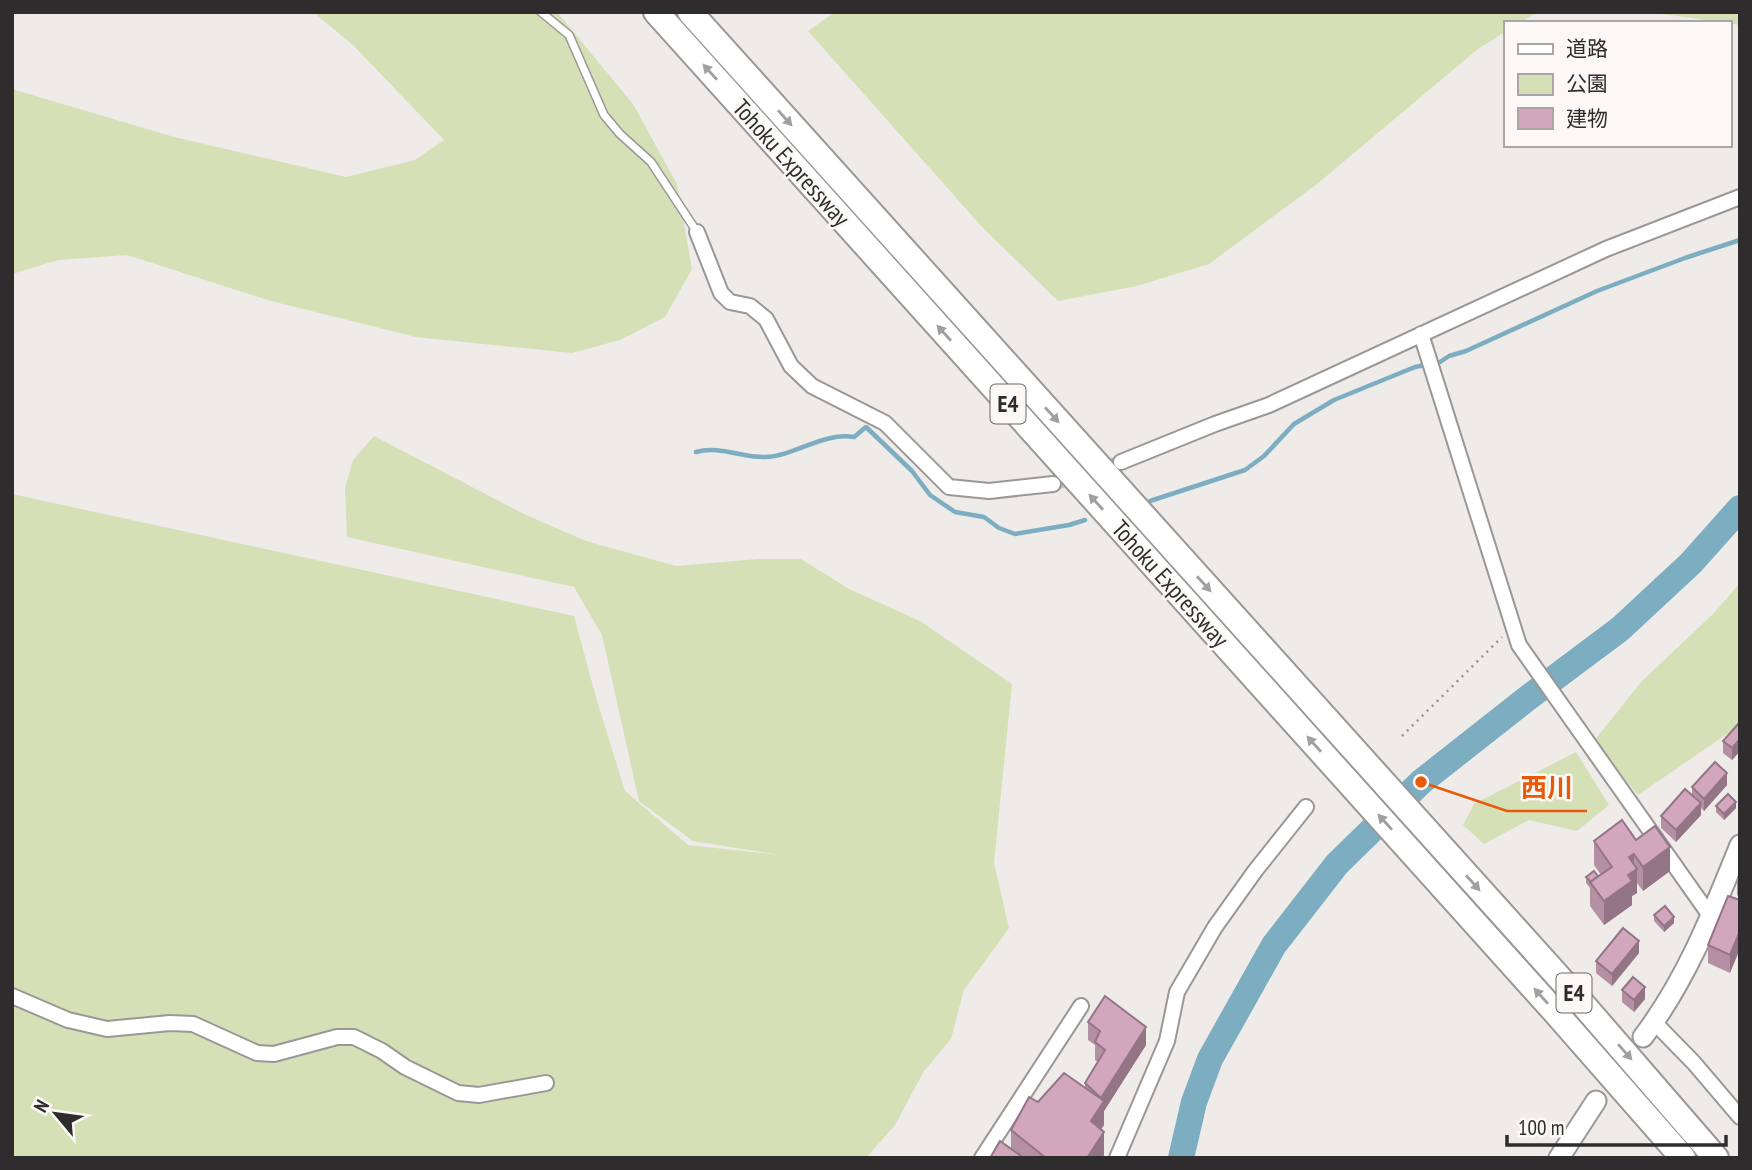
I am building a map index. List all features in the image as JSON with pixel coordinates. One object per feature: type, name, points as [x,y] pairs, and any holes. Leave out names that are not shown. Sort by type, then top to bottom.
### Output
[{"type":"highway","name":"Tohoku Expressway","points":[[656,12],[1360,794],[1683,1158]]},
{"type":"highway","name":"Tohoku Expressway","points":[[690,12],[1574,994],[1716,1158]]},
{"type":"main road","points":[[1648,1029],[1697,948],[1740,845]]},
{"type":"main road","points":[[1559,1158],[1596,1101]]},
{"type":"street","points":[[1121,462],[1269,405],[1606,249],[1740,197]]},
{"type":"street","points":[[697,232],[721,293],[730,302],[750,306],[766,319],[791,366],[812,386],[885,423],[949,487],[989,491],[1053,484]]},
{"type":"street","points":[[1421,334],[1519,645],[1711,917]]},
{"type":"street","points":[[1117,1158],[1167,1041],[1177,992],[1215,927],[1306,807]]},
{"type":"street","points":[[12,996],[68,1020],[107,1029],[170,1023],[193,1024],[257,1054],[274,1054],[337,1037],[354,1037],[382,1051],[405,1067],[458,1093],[479,1095],[546,1083]]},
{"type":"street","points":[[982,1158],[1081,1006]]},
{"type":"street","points":[[1648,1029],[1695,1063],[1740,1117]]},
{"type":"lane","points":[[541,12],[569,35],[604,115],[650,162],[697,232]]},
{"type":"path","points":[[1402,736],[1513,626]]},
{"type":"green space","points":[[313,12],[557,12],[633,104],[677,184],[692,269],[665,317],[620,340],[572,353],[416,337],[271,301],[127,255],[58,260],[12,274],[12,89],[174,137],[346,177],[415,160],[444,140],[353,45]]},
{"type":"green space","points":[[835,12],[1537,12],[1523,21],[1504,21],[1504,33],[1478,49],[1317,184],[1209,264],[1137,286],[1058,301],[982,227],[808,31]]},
{"type":"green space","points":[[1649,12],[1740,12],[1740,25],[1731,24],[1731,21]]},
{"type":"green space","points":[[374,436],[524,514],[586,541],[676,566],[757,559],[801,559],[849,589],[920,621],[1012,684],[994,863],[1009,928],[964,990],[951,1039],[924,1071],[895,1125],[866,1158],[12,1158],[12,494],[574,616],[625,791],[688,845],[780,855],[693,841],[639,801],[602,635],[574,587],[347,537],[345,488],[353,460]]},
{"type":"green space","points":[[1740,583],[1740,725],[1638,795],[1594,741],[1642,681],[1714,613]]},
{"type":"green space","points":[[1576,752],[1609,805],[1577,831],[1529,820],[1484,844],[1463,825],[1474,804]]},
{"type":"building","points":[[1739,723],[1740,739],[1732,748],[1723,741]]},
{"type":"building","points":[[1715,762],[1727,773],[1704,799],[1692,787]]},
{"type":"building","points":[[1685,789],[1701,803],[1676,830],[1661,816]]},
{"type":"building","points":[[1728,794],[1736,802],[1724,814],[1716,806]]},
{"type":"building","points":[[1622,820],[1636,840],[1655,826],[1670,847],[1643,867],[1634,854],[1629,857],[1637,869],[1628,875],[1632,881],[1604,901],[1590,882],[1612,867],[1594,841]]},
{"type":"building","points":[[1594,871],[1598,876],[1591,882],[1586,877]]},
{"type":"building","points":[[1728,896],[1740,900],[1740,931],[1730,955],[1708,945]]},
{"type":"building","points":[[1665,906],[1674,917],[1664,926],[1654,915]]},
{"type":"building","points":[[1623,928],[1639,941],[1612,974],[1596,961]]},
{"type":"building","points":[[1633,977],[1645,987],[1634,1000],[1622,990]]},
{"type":"building","points":[[1105,996],[1146,1027],[1101,1098],[1085,1083],[1105,1050],[1095,1042],[1100,1031],[1088,1022]]},
{"type":"building","points":[[1064,1073],[1104,1101],[1091,1121],[1104,1132],[1087,1158],[1046,1158],[1011,1130],[1029,1097],[1038,1102]]},
{"type":"building","points":[[1000,1141],[1024,1158],[990,1158]]},
{"type":"waterway","points":[[1150,501],[1245,470],[1264,456],[1294,424],[1334,400],[1415,367],[1440,362],[1597,291],[1740,240]]},
{"type":"waterway","points":[[696,452],[713,450],[756,457],[776,456],[831,438],[854,437],[866,427],[912,471],[930,495],[955,512],[984,517],[999,528],[1015,534],[1085,520]]},
{"type":"waterway","points":[[1181,1158],[1194,1102],[1210,1059],[1274,945],[1337,864],[1421,782],[1620,629],[1691,563],[1740,508]]},
{"type":"tunnel","points":[[1053,484],[1121,462]]},
{"type":"place","name":"西川","points":[[1421,782]]}]
